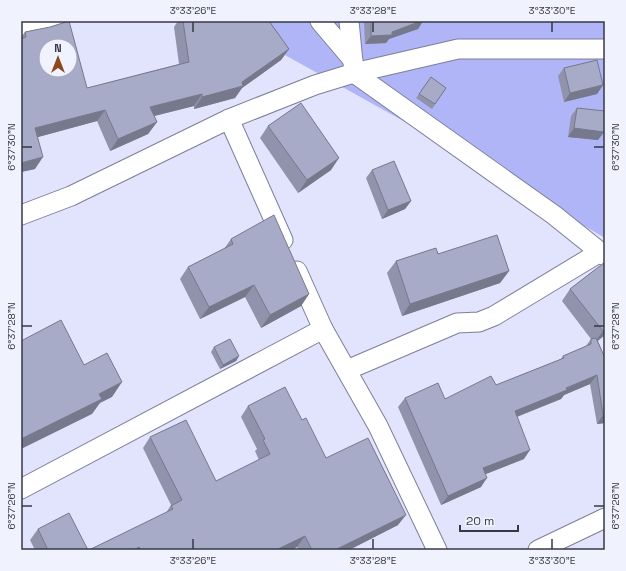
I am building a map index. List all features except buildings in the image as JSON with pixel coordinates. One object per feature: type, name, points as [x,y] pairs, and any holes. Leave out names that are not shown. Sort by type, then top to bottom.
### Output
[{"type":"street","points":[[21,32],[40,28],[54,21]]},
{"type":"street","points":[[320,21],[353,66],[554,215],[603,254],[494,316],[479,322],[457,323],[347,370]]},
{"type":"street","points":[[348,21],[353,66]]},
{"type":"street","points":[[21,215],[71,196],[229,119],[316,85],[353,66],[458,49],[605,49]]},
{"type":"street","points":[[229,119],[323,329],[378,426],[432,548]]},
{"type":"street","points":[[21,489],[323,329]]},
{"type":"street","points":[[538,550],[605,518]]},
{"type":"shaded area","points":[[224,21],[605,21],[605,238],[425,133]]}]
